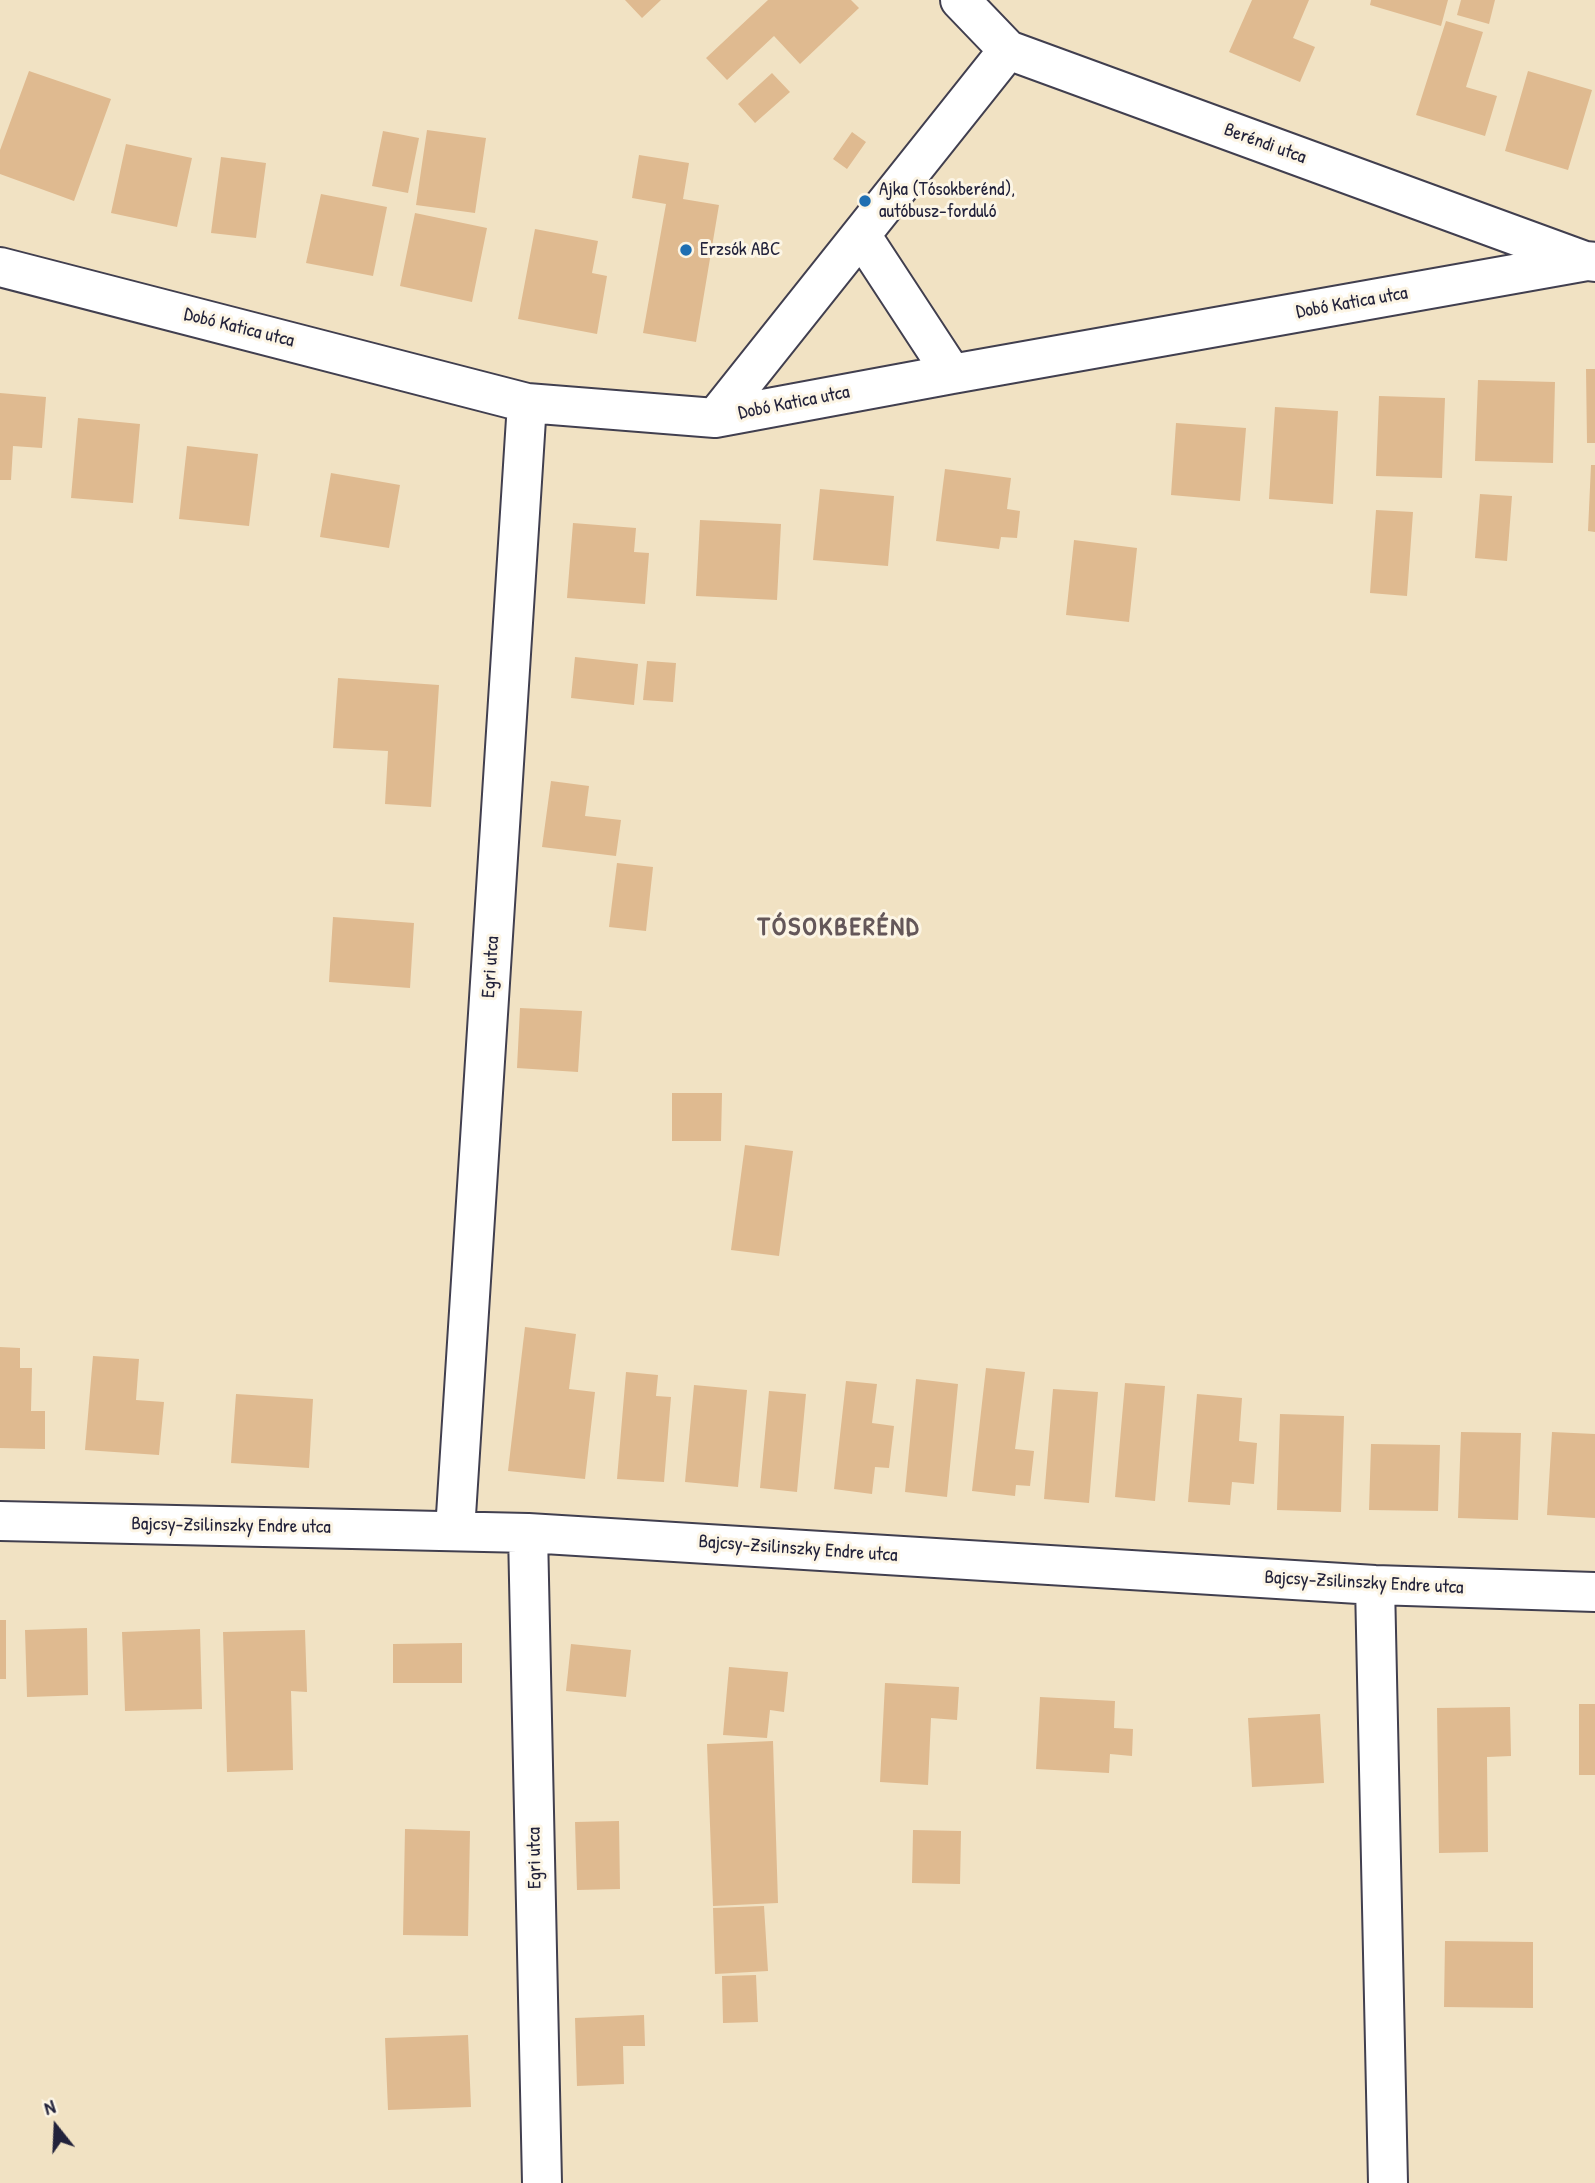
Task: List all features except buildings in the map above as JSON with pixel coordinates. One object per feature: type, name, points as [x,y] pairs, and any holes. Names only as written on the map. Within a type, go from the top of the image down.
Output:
[{"type":"street","name":"Beréndi utca","points":[[960,0],[1008,50],[1591,262]]},
{"type":"street","points":[[715,418],[1008,50]]},
{"type":"street","points":[[860,235],[952,374]]},
{"type":"street","name":"Dobó Katica utca","points":[[0,267],[527,403],[715,418],[1591,262]]},
{"type":"street","name":"Egri utca","points":[[455,1531],[527,403]]},
{"type":"street","name":"Bajcsy-Zsilinszky Endre utca","points":[[0,1521],[528,1532],[1375,1585],[1595,1592]]},
{"type":"street","name":"Egri utca","points":[[528,1532],[542,2183]]},
{"type":"street","points":[[1375,1585],[1388,2183]]},
{"type":"place","name":"Ajka (Tósokberénd), autóbusz-forduló","points":[[865,201]]},
{"type":"place","name":"Erzsók ABC","points":[[686,250]]},
{"type":"district","name":"TÓSOKBERÉND","points":[[839,928]]}]
